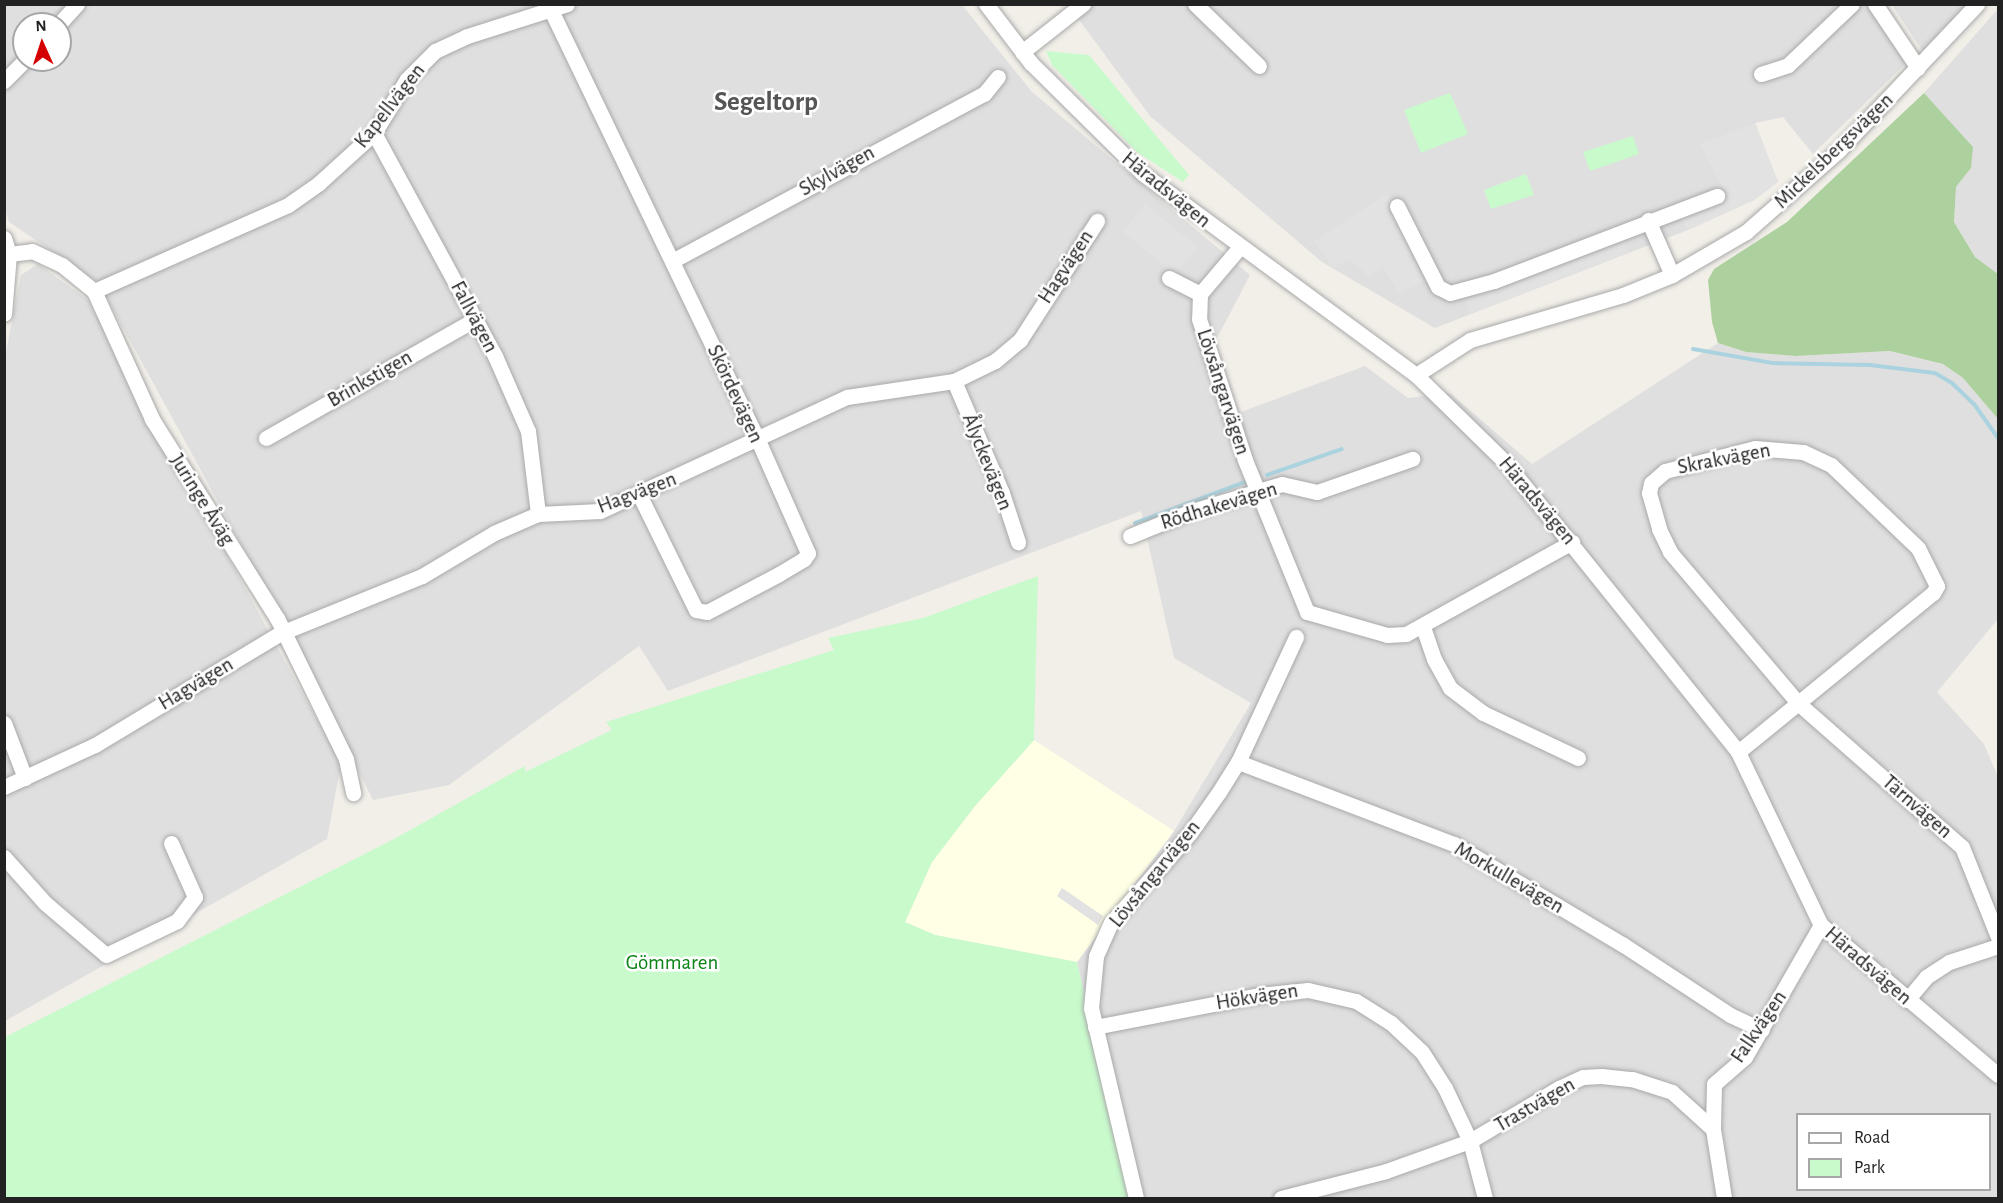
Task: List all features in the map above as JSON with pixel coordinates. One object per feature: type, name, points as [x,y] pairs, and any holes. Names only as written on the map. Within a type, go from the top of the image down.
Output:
[{"type":"street","name":"Kapellvägen","points":[[94,291],[288,205],[319,183],[374,133],[407,79],[435,51],[467,36],[567,4]]},
{"type":"street","name":"Häradsvägen","points":[[986,4],[1022,52],[1075,111],[1142,173],[1239,248],[1416,375],[1506,463],[1572,542],[1738,753],[1821,926],[1998,1075]]},
{"type":"street","points":[[1022,52],[1083,4]]},
{"type":"street","points":[[1195,4],[1259,66]]},
{"type":"street","points":[[1761,74],[1788,65],[1852,4]]},
{"type":"street","points":[[1875,4],[1918,68]]},
{"type":"street","name":"Mickelsbergsvägen","points":[[1416,375],[1470,340],[1623,295],[1672,275],[1746,232],[1794,192],[1918,68],[1977,4]]},
{"type":"street","name":"Skördevägen","points":[[550,8],[757,438],[808,553],[804,559],[779,574],[707,612],[692,607],[640,496]]},
{"type":"street","name":"Skylvägen","points":[[672,261],[984,94],[998,77]]},
{"type":"street","name":"Fallvägen","points":[[374,133],[495,356],[528,431],[538,514]]},
{"type":"street","points":[[1397,206],[1438,287],[1450,293],[1494,281],[1648,220],[1717,196]]},
{"type":"street","points":[[1648,220],[1672,275]]},
{"type":"street","name":"Hagvägen","points":[[4,787],[94,745],[281,633],[422,576],[494,533],[538,514],[600,511],[640,496],[757,438],[847,397],[954,381],[995,361],[1020,340],[1097,221]]},
{"type":"street","points":[[4,314],[7,246]]},
{"type":"street","name":"Juringe Åväg","points":[[7,246],[32,251],[62,265],[94,291],[152,418],[277,618],[281,633],[346,759],[353,793]]},
{"type":"street","points":[[1169,278],[1200,294],[1239,248]]},
{"type":"street","name":"Lövsångarvägen","points":[[1200,294],[1199,319],[1258,492],[1307,612],[1387,635],[1406,634],[1423,627]]},
{"type":"street","name":"Brinkstigen","points":[[266,438],[474,320]]},
{"type":"street","name":"Ålyckevägen","points":[[954,381],[1002,493],[1018,542]]},
{"type":"street","name":"Skrakvägen","points":[[1738,753],[1933,594],[1936,579],[1918,548],[1820,457],[1775,447],[1755,448],[1665,471],[1656,476],[1649,493],[1670,552],[1798,703]]},
{"type":"street","name":"Rödhakevägen","points":[[1130,536],[1282,484],[1317,492],[1412,459]]},
{"type":"street","points":[[1572,542],[1423,627],[1434,659],[1450,688],[1483,713],[1578,758]]},
{"type":"street","name":"Lövsångarvägen","points":[[1136,1198],[1095,1027],[1090,984],[1096,956],[1111,923],[1190,833],[1238,762],[1296,637]]},
{"type":"street","name":"Tärnvägen","points":[[1798,703],[1962,847],[1998,937]]},
{"type":"street","points":[[4,723],[25,778]]},
{"type":"street","name":"Morkullevägen","points":[[1238,762],[1461,848],[1622,944],[1730,1015],[1762,1030]]},
{"type":"street","points":[[4,857],[45,903],[105,955],[177,921],[195,897],[171,843]]},
{"type":"street","name":"Falkvägen","points":[[1713,1129],[1714,1084],[1744,1056],[1762,1030],[1821,926]]},
{"type":"street","points":[[1907,1000],[1926,977],[1949,962],[1998,946]]},
{"type":"street","name":"Hökvägen","points":[[1095,1027],[1259,995],[1308,990],[1356,1001],[1391,1023],[1422,1052],[1445,1088],[1470,1141],[1485,1198]]},
{"type":"street","name":"Trastvägen","points":[[1281,1198],[1377,1174],[1470,1141],[1559,1088],[1583,1077],[1632,1079],[1672,1092],[1713,1129]]},
{"type":"street","points":[[1713,1129],[1724,1198]]},
{"type":"shaded area","points":[[1094,4],[1870,5],[1907,62],[1813,154],[1783,117],[1755,123],[1778,182],[1754,200],[1688,230],[1435,328],[1322,262],[1150,116],[1077,17]]},
{"type":"shaded area","points":[[4,5],[962,5],[1032,92],[1250,275],[1213,346],[1238,413],[1365,366],[1408,398],[1450,393],[1532,464],[1718,343],[1746,352],[1796,356],[1890,351],[1943,364],[1963,378],[1998,419],[1998,619],[1937,692],[1984,744],[1998,777],[1998,1198],[1131,1198],[1077,962],[1174,831],[1251,703],[1174,658],[1141,511],[668,691],[639,646],[449,785],[373,800],[281,617],[98,282],[9,222],[4,206]]},
{"type":"shaded area","points":[[1892,5],[1968,5],[1923,52]]},
{"type":"shaded area","points":[[1998,9],[1998,274],[1975,257],[1954,222],[1956,187],[1971,168],[1972,147],[1924,93]]},
{"type":"shaded area","points":[[1755,123],[1778,182],[1754,200],[1688,230],[1679,214],[1726,193],[1700,144]]},
{"type":"shaded area","points":[[1387,194],[1433,278],[1399,293],[1383,268],[1368,276],[1350,259],[1333,267],[1314,241]]},
{"type":"shaded area","points":[[1145,204],[1198,247],[1175,274],[1123,232]]},
{"type":"shaded area","points":[[1623,238],[1629,252],[1470,314],[1465,299]]},
{"type":"shaded area","points":[[38,264],[88,300],[341,764],[327,839],[5,1021],[4,362],[21,275]]},
{"type":"shaded area","points":[[1034,740],[1174,831],[1077,962],[935,935],[905,922],[932,862],[975,806]]},
{"type":"shaded area","points":[[1062,888],[1103,916],[1098,925],[1057,896]]},
{"type":"green space","points":[[1046,51],[1089,55],[1189,175],[1183,182],[1137,152],[1052,65]]},
{"type":"green space","points":[[1450,93],[1468,134],[1421,153],[1404,110]]},
{"type":"green space","points":[[1924,93],[1973,147],[1971,168],[1956,187],[1954,222],[1975,257],[1998,274],[1998,419],[1963,378],[1943,364],[1890,351],[1796,356],[1746,352],[1718,343],[1712,322],[1708,280],[1714,269],[1787,222]]},
{"type":"green space","points":[[1633,136],[1639,154],[1590,171],[1583,152]]},
{"type":"green space","points":[[1526,174],[1534,195],[1491,209],[1484,190]]},
{"type":"green space","name":"Gömmaren","points":[[1038,576],[1034,740],[975,806],[932,862],[905,922],[935,935],[1077,962],[1131,1198],[5,1198],[5,1037],[394,839],[525,766],[525,772],[612,730],[606,722],[834,650],[828,638],[923,618]]},
{"type":"waterway","points":[[1693,349],[1772,363],[1870,365],[1935,373],[1953,384],[1974,404],[1998,438]]},
{"type":"waterway","points":[[1267,475],[1342,449]]},
{"type":"waterway","points":[[1135,523],[1245,482]]},
{"type":"district","name":"Segeltorp","points":[[766,102]]}]
